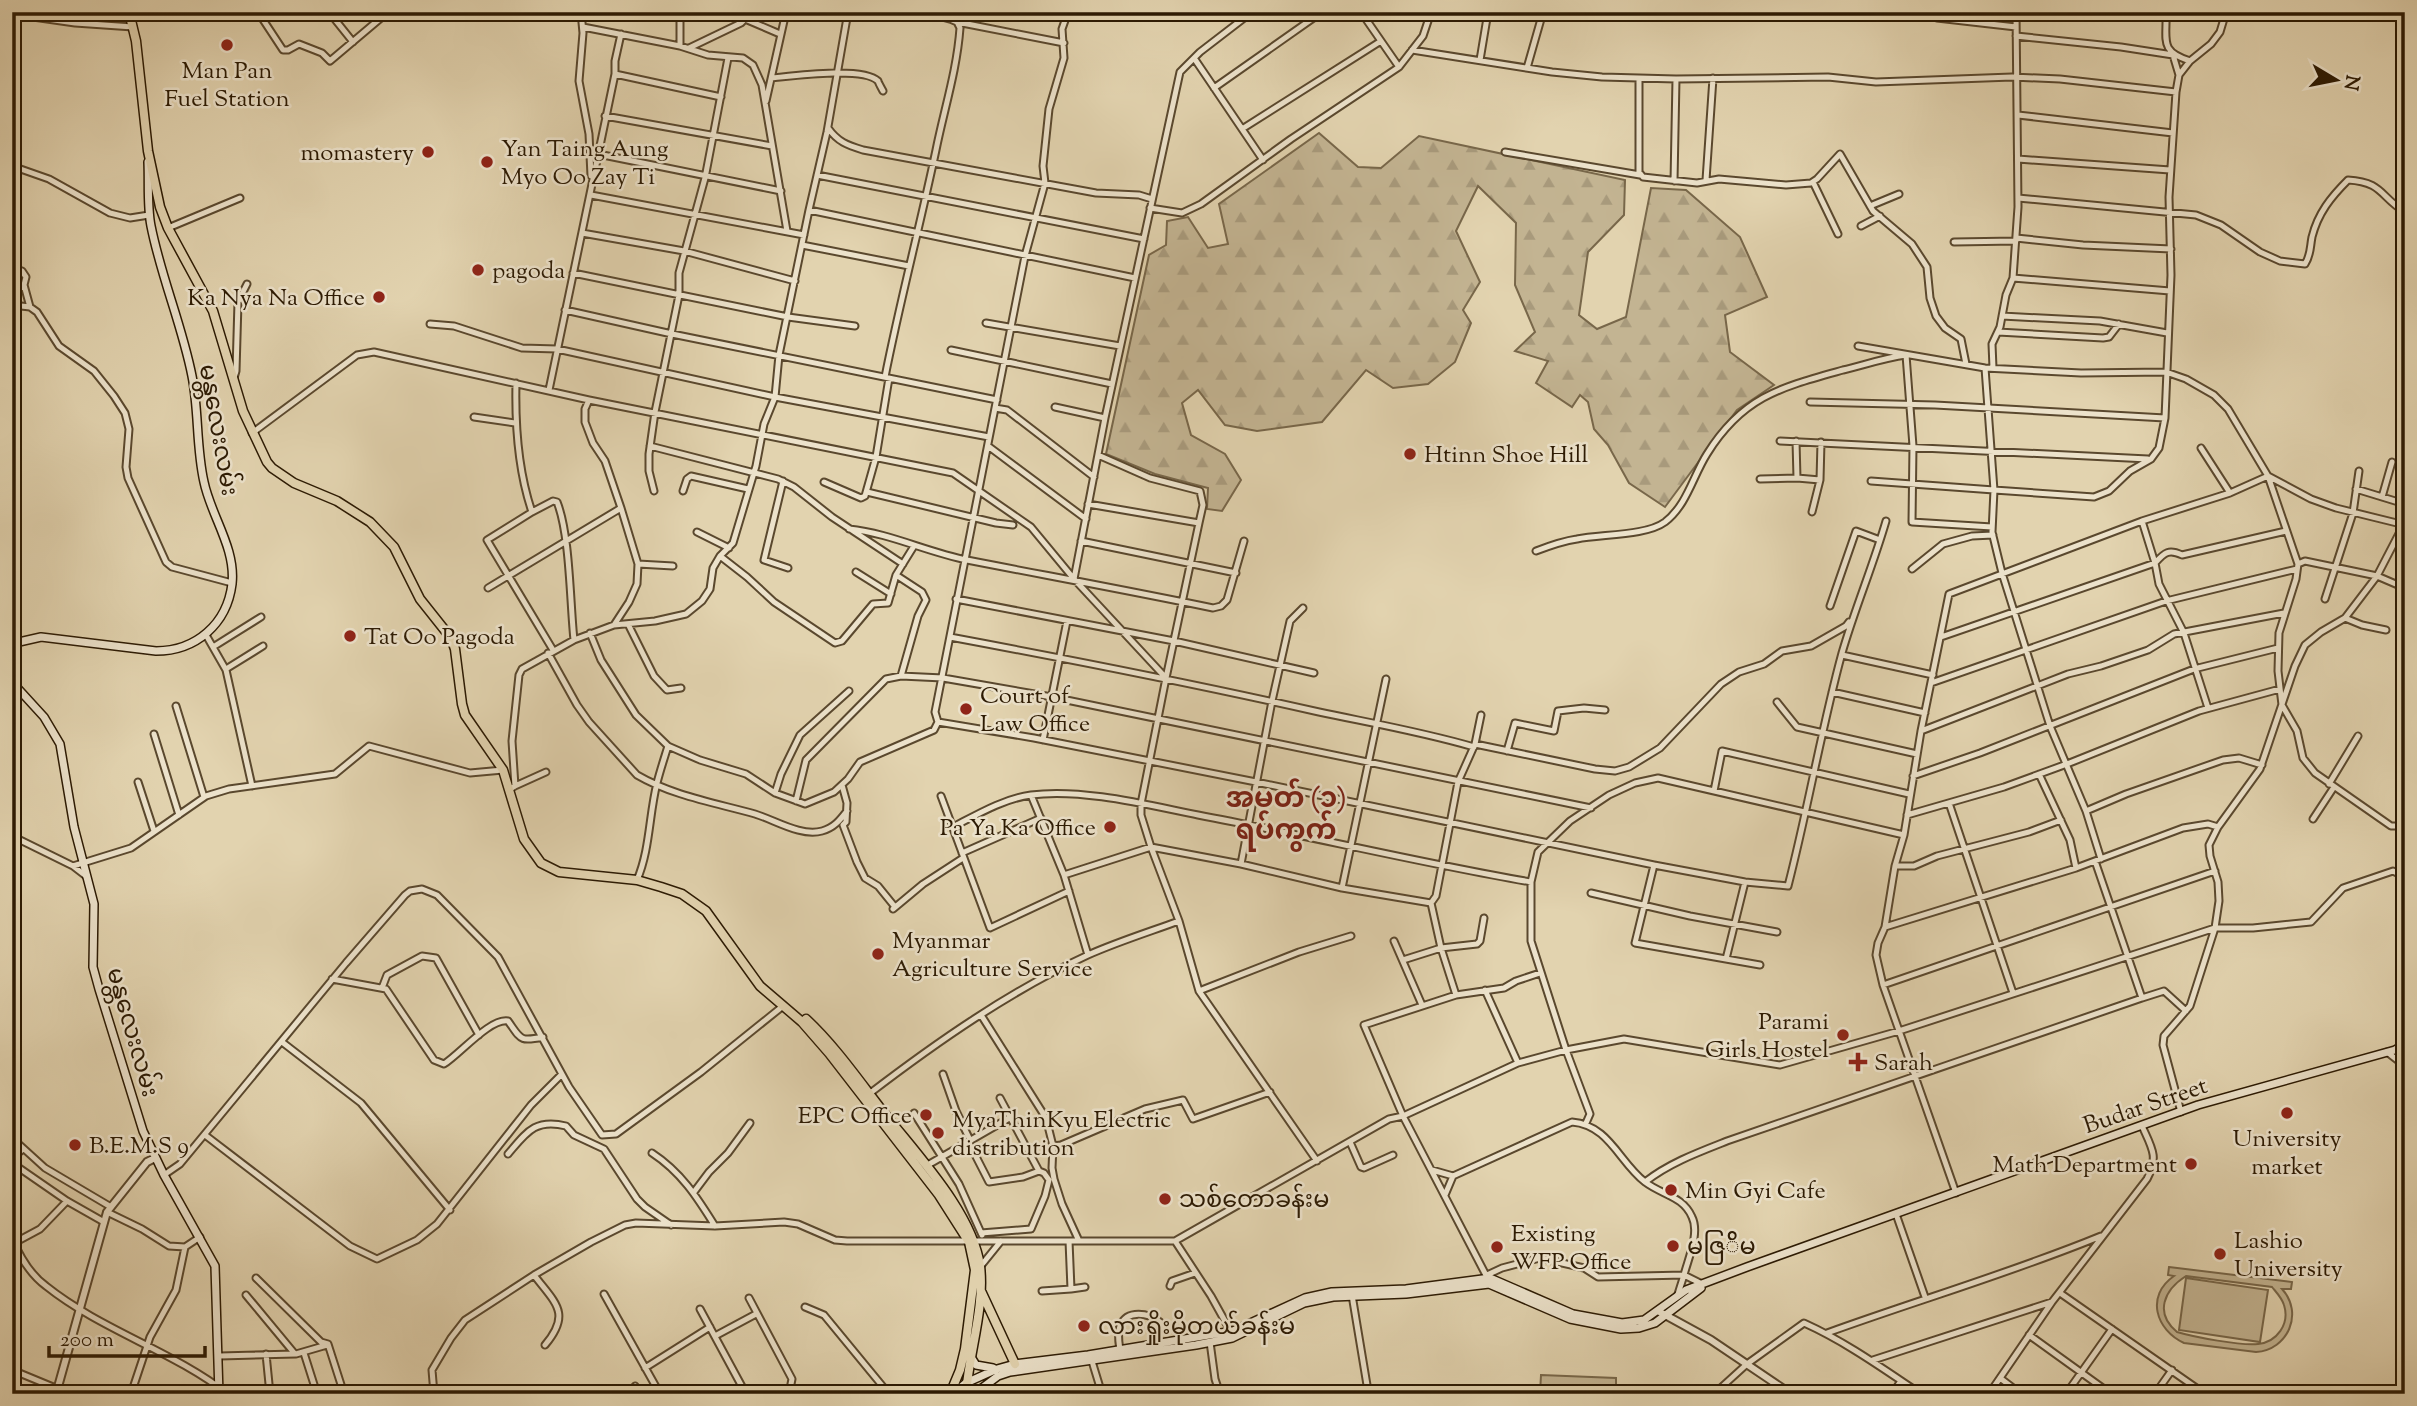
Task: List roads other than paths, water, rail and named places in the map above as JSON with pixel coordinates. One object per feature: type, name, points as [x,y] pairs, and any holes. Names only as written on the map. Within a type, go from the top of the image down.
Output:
[{"type":"main road","points":[[129,12],[136,41],[148,151],[160,207],[168,228],[213,310],[252,433],[272,468],[294,482],[337,501],[370,522],[394,547],[420,599],[451,638],[465,715],[513,788],[524,839],[541,863],[559,872],[637,880],[682,894],[706,911],[718,924],[760,986],[802,1022],[830,1053],[976,1242]]},
{"type":"main road","name":"မန္တလေးလမ်း","points":[[12,648],[19,642],[41,637],[156,652],[174,651],[206,635],[224,610],[232,583],[229,554],[204,482],[192,376],[149,215],[148,151]]},
{"type":"main road","name":"မန္တလေးလမ်း","points":[[12,682],[44,717],[60,744],[74,827],[94,904],[93,967],[131,1097],[155,1158],[215,1266],[219,1390]]},
{"type":"main road","points":[[726,939],[763,982],[820,1031],[951,1199],[976,1242],[980,1290],[965,1394]]},
{"type":"main road","name":"Budar Street","points":[[1704,1285],[1747,1267],[2181,1112],[2250,1089],[2402,1046]]},
{"type":"main road","points":[[952,1394],[965,1349],[974,1286],[973,1255],[976,1242]]},
{"type":"main road","points":[[952,1394],[966,1383],[1015,1364],[1210,1342],[1232,1335],[1305,1298],[1332,1292],[1352,1294],[1488,1279],[1513,1287],[1573,1314],[1602,1321],[1638,1321],[1661,1313],[1704,1285]]},
{"type":"main road","points":[[1661,1313],[1678,1295],[1704,1285]]},
{"type":"main road","points":[[980,1290],[1015,1364]]},
{"type":"main road","points":[[974,1394],[998,1376],[1120,1350],[1232,1335]]},
{"type":"main road","points":[[971,1357],[976,1364],[997,1369]]},
{"type":"street","points":[[258,12],[283,50],[299,44],[322,53],[330,61],[386,13]]},
{"type":"street","points":[[329,12],[353,42]]},
{"type":"street","points":[[581,12],[583,27],[579,80],[589,134],[592,186]]},
{"type":"street","points":[[680,12],[680,46]]},
{"type":"street","points":[[765,103],[786,12]]},
{"type":"street","points":[[546,772],[513,788],[512,741],[519,675],[522,669],[550,651],[590,633],[614,625],[686,614],[702,601],[710,589],[713,568],[733,543],[743,515],[762,433],[775,397],[779,355],[828,128],[848,12]]},
{"type":"street","points":[[908,12],[936,15],[957,22],[1063,43]]},
{"type":"street","points":[[590,633],[601,660],[636,715],[668,746],[700,760],[746,774],[775,793],[805,804],[834,792],[860,762],[934,730],[938,722],[935,712],[956,599],[1025,256],[1045,183],[1043,166],[1049,109],[1064,58],[1062,29],[1068,12]]},
{"type":"street","points":[[1074,579],[1112,383],[1180,72],[1252,12]]},
{"type":"street","points":[[1214,88],[1322,12]]},
{"type":"street","points":[[1361,12],[1399,67]]},
{"type":"street","points":[[1150,208],[1182,213],[1201,204],[1399,67],[1423,36],[1431,12]]},
{"type":"street","points":[[1480,60],[1488,12]]},
{"type":"street","points":[[1527,68],[1543,12]]},
{"type":"street","points":[[1993,368],[1992,344],[2013,278],[2016,239],[2019,77],[2016,12]]},
{"type":"street","points":[[1871,481],[2094,497],[2109,491],[2130,471],[2151,459],[2159,448],[2165,418],[2172,133],[2179,75],[2173,55],[2167,46],[2165,12],[2193,12]]},
{"type":"street","points":[[2179,75],[2190,61],[2216,38],[2226,12]]},
{"type":"street","points":[[12,14],[75,23],[133,27]]},
{"type":"street","points":[[688,49],[741,23],[745,16],[780,34]]},
{"type":"street","points":[[1937,18],[2016,27]]},
{"type":"street","points":[[824,482],[861,498],[867,492],[876,457],[887,378],[909,266],[934,163],[959,40],[960,29],[957,22]]},
{"type":"street","points":[[583,27],[680,46],[708,55],[743,58],[753,65],[762,85],[787,231]]},
{"type":"street","points":[[549,390],[591,195],[621,34]]},
{"type":"street","points":[[2016,36],[2121,47],[2173,55],[2190,61]]},
{"type":"street","points":[[1242,129],[1381,41]]},
{"type":"street","points":[[1412,50],[1602,77],[1828,77],[1876,82],[2019,77],[2176,92]]},
{"type":"street","points":[[654,491],[649,471],[655,412],[679,295],[679,273],[705,175],[728,58]]},
{"type":"street","points":[[1194,58],[1263,160]]},
{"type":"street","points":[[772,78],[839,73],[871,77],[883,91]]},
{"type":"street","points":[[614,75],[721,97]]},
{"type":"street","points":[[1639,78],[1640,175]]},
{"type":"street","points":[[1706,180],[1713,78]]},
{"type":"street","points":[[1674,181],[1676,79]]},
{"type":"street","points":[[2018,115],[2172,133]]},
{"type":"street","points":[[605,116],[772,146]]},
{"type":"street","points":[[828,128],[836,139],[845,145],[1096,193],[1139,195],[1152,200]]},
{"type":"street","points":[[1505,152],[1674,181],[1697,183],[1719,179],[1786,185],[1813,182],[1840,154],[1870,206],[1912,244],[1927,267],[1930,298],[1936,316],[1945,328],[1961,339],[1966,364]]},
{"type":"street","points":[[598,154],[781,191]]},
{"type":"street","points":[[2018,159],[2171,170]]},
{"type":"street","points":[[12,166],[49,179],[110,213],[130,218],[149,215]]},
{"type":"street","points":[[817,175],[1144,239]]},
{"type":"street","points":[[2018,198],[2196,215],[2221,225],[2260,252],[2280,261],[2305,264],[2310,257],[2312,237],[2323,209],[2348,180],[2368,182],[2405,212]]},
{"type":"street","points":[[1813,182],[1838,234]]},
{"type":"street","points":[[1870,206],[1899,194]]},
{"type":"street","points":[[591,195],[804,235]]},
{"type":"street","points":[[168,228],[240,198]]},
{"type":"street","points":[[809,210],[1135,278]]},
{"type":"street","points":[[1861,226],[1880,216]]},
{"type":"street","points":[[582,233],[684,251],[795,281]]},
{"type":"street","points":[[1954,242],[2016,239],[2171,249]]},
{"type":"street","points":[[802,245],[909,266]]},
{"type":"street","points":[[12,268],[22,271],[26,277],[24,285],[30,307]]},
{"type":"street","points":[[573,273],[788,317],[855,326]]},
{"type":"street","points":[[2013,278],[2170,291]]},
{"type":"street","points":[[233,380],[236,371],[238,302],[247,284]]},
{"type":"street","points":[[12,295],[24,285]]},
{"type":"street","points":[[12,306],[30,307],[37,312],[60,346],[94,371],[125,413],[129,429],[126,467],[128,478],[166,562],[172,567],[232,583]]},
{"type":"street","points":[[565,310],[997,400]]},
{"type":"street","points":[[2002,316],[2100,321],[2167,333]]},
{"type":"street","points":[[986,323],[1121,346]]},
{"type":"street","points":[[430,324],[454,326],[522,348],[557,349],[775,397],[989,437]]},
{"type":"street","points":[[1998,332],[2103,338],[2109,337],[2119,324]]},
{"type":"street","points":[[1858,346],[1985,368],[2081,373],[2166,372],[2186,379],[2214,395],[2228,409],[2268,476],[2298,566],[2279,633],[2278,648],[2282,705],[2297,731],[2304,758],[2315,773],[2391,826],[2405,826]]},
{"type":"street","points":[[951,350],[1112,383]]},
{"type":"street","points":[[252,433],[357,355],[366,352],[953,473],[1031,527],[1074,579],[1166,678]]},
{"type":"street","points":[[1906,355],[1913,446],[1912,522],[1992,527]]},
{"type":"street","points":[[1536,551],[1574,539],[1644,530],[1659,525],[1666,521],[1684,499],[1707,454],[1749,405],[1780,388],[1803,380],[1906,355]]},
{"type":"street","points":[[1985,368],[1994,490],[1992,527],[2002,573],[2050,726],[2086,811],[2110,908],[2142,998]]},
{"type":"street","points":[[516,383],[516,423],[526,493],[532,512]]},
{"type":"street","points":[[589,400],[585,409],[585,422],[593,443],[605,461],[638,564],[637,584],[614,625]]},
{"type":"street","points":[[1810,402],[2165,418]]},
{"type":"street","points":[[1055,407],[1105,418]]},
{"type":"street","points":[[995,408],[1007,410],[1094,477]]},
{"type":"street","points":[[474,417],[516,423]]},
{"type":"street","points":[[1780,441],[2151,459]]},
{"type":"street","points":[[1796,442],[1797,478]]},
{"type":"street","points":[[1812,512],[1820,480],[1821,442]]},
{"type":"street","points":[[650,446],[783,481],[902,564]]},
{"type":"street","points":[[988,446],[1086,519]]},
{"type":"street","points":[[2201,448],[2230,494]]},
{"type":"street","points":[[1098,455],[1150,478],[1200,491],[1203,505],[1149,762],[1141,815],[1179,921],[1199,991],[1317,1161]]},
{"type":"street","points":[[2382,497],[2392,462]]},
{"type":"street","points":[[2325,599],[2353,513],[2359,471]]},
{"type":"street","points":[[682,491],[691,475],[748,489]]},
{"type":"street","points":[[1956,1193],[1883,985],[1877,955],[1908,815],[1909,794],[1949,594],[2142,520],[2230,494],[2268,476]]},
{"type":"street","points":[[2181,1112],[2162,1045],[2164,1036],[2190,1006],[2215,928],[2219,901],[2218,882],[2210,845],[2218,827],[2262,765],[2295,666],[2305,645],[2345,618],[2377,576],[2404,524],[2353,513],[2311,499],[2268,476]]},
{"type":"street","points":[[1759,479],[1820,480]]},
{"type":"street","points":[[783,481],[764,560],[788,568]]},
{"type":"street","points":[[2356,489],[2405,504]]},
{"type":"street","points":[[867,492],[1013,525]]},
{"type":"street","points":[[574,640],[565,541],[556,502],[553,501],[487,540],[550,651],[577,705],[637,775],[699,799],[809,832],[832,828],[847,811]]},
{"type":"street","points":[[1088,504],[1199,523]]},
{"type":"street","points":[[488,588],[621,508]]},
{"type":"street","points":[[2142,520],[2159,584],[2184,633],[2208,708]]},
{"type":"street","points":[[938,722],[1256,782],[1654,865],[1745,882],[1788,886],[1842,654],[1886,521]]},
{"type":"street","points":[[849,529],[872,531],[914,546],[964,559],[1213,608],[1222,606],[1227,600],[1244,541]]},
{"type":"street","points":[[1830,606],[1856,531],[1880,540]]},
{"type":"street","points":[[1941,636],[2155,563],[2165,552],[2173,551],[2182,555],[2286,531]]},
{"type":"street","points":[[697,533],[729,548]]},
{"type":"street","points":[[1912,569],[1943,544],[1972,536],[1993,536]]},
{"type":"street","points":[[1081,541],[1236,573]]},
{"type":"street","points":[[720,556],[774,603],[835,643],[842,641],[873,604],[888,603],[896,575],[914,546]]},
{"type":"street","points":[[1931,683],[2166,601],[2298,566],[2305,561],[2377,576],[2405,588]]},
{"type":"street","points":[[638,564],[673,566]]},
{"type":"street","points":[[856,572],[891,594]]},
{"type":"street","points":[[896,575],[922,592],[926,600],[918,616],[901,676]]},
{"type":"street","points":[[956,599],[1174,641],[1314,673]]},
{"type":"street","points":[[1241,864],[1290,621],[1303,608]]},
{"type":"street","points":[[1921,732],[2068,674],[2148,650],[2174,634],[2284,613]]},
{"type":"street","points":[[213,647],[261,617]]},
{"type":"street","points":[[950,637],[1166,678],[1421,732],[1474,746],[1615,771],[1629,767],[1660,748],[1721,684],[1739,672],[1764,664],[1782,651],[1811,646],[1846,626],[1853,617]]},
{"type":"street","points":[[2345,618],[2386,630]]},
{"type":"street","points":[[1043,740],[1067,621]]},
{"type":"street","points":[[628,624],[654,676],[667,690],[681,688]]},
{"type":"street","points":[[206,635],[226,669],[252,786]]},
{"type":"street","points":[[226,669],[263,646]]},
{"type":"street","points":[[1913,776],[1980,753],[2194,669],[2278,648]]},
{"type":"street","points":[[1842,654],[1933,675]]},
{"type":"street","points":[[796,801],[806,760],[886,679],[901,676],[942,678],[1052,697],[1591,808]]},
{"type":"street","points":[[1342,888],[1386,679]]},
{"type":"street","points":[[1908,815],[2039,774],[2208,708],[2280,689]]},
{"type":"street","points":[[775,793],[800,735],[849,691]]},
{"type":"street","points":[[1832,692],[1925,713]]},
{"type":"street","points":[[1777,702],[1797,727],[1917,754]]},
{"type":"street","points":[[176,706],[204,797]]},
{"type":"street","points":[[1507,751],[1515,723],[1554,731],[1558,711],[1584,708],[1605,710]]},
{"type":"street","points":[[1431,902],[1436,896],[1458,782],[1474,746],[1481,715]]},
{"type":"street","points":[[154,734],[179,815]]},
{"type":"street","points":[[2314,819],[2358,736]]},
{"type":"street","points":[[73,866],[131,848],[204,797],[229,789],[335,774],[369,746],[470,774],[503,770]]},
{"type":"street","points":[[637,880],[649,836],[657,783],[668,746]]},
{"type":"street","points":[[1714,791],[1722,751],[1909,794]]},
{"type":"street","points":[[2086,811],[2223,760],[2239,758],[2262,765]]},
{"type":"street","points":[[2039,774],[2073,850],[2076,868]]},
{"type":"street","points":[[1586,1123],[1590,1114],[1531,941],[1531,882],[1538,852],[1570,821],[1635,783],[1658,778],[1904,835]]},
{"type":"street","points":[[138,782],[154,831]]},
{"type":"street","points":[[842,785],[847,803],[846,822],[843,825],[857,862],[865,878],[878,886],[894,908],[962,855],[1041,818]]},
{"type":"street","points":[[953,827],[1009,799],[1061,793],[1141,804],[1248,824],[1442,867],[1531,882]]},
{"type":"street","points":[[1031,795],[1064,875],[1088,955]]},
{"type":"street","points":[[941,796],[990,928],[1069,891]]},
{"type":"street","points":[[1949,803],[2012,993]]},
{"type":"street","points":[[1895,866],[1914,866],[1937,856],[2029,832],[2061,820]]},
{"type":"street","points":[[1885,928],[2076,868],[2183,828],[2208,824],[2218,827]]},
{"type":"street","points":[[12,836],[73,866],[87,876]]},
{"type":"street","points":[[1064,875],[1151,848],[1241,864],[1342,888],[1431,902]]},
{"type":"street","points":[[1654,865],[1635,943],[1760,965]]},
{"type":"street","points":[[1883,985],[2215,871]]},
{"type":"street","points":[[434,1394],[432,1370],[465,1320],[534,1275],[625,1225],[635,1223],[715,1227],[784,1222],[798,1224],[835,1240],[1175,1241],[1389,1119],[1403,1116],[1518,1063],[1624,1039],[1780,1065],[1899,1031],[2215,928],[2306,923],[2324,909],[2343,888],[2393,871],[2405,877]]},
{"type":"street","points":[[1726,959],[1745,882]]},
{"type":"street","points":[[164,1175],[180,1164],[332,979],[410,891],[422,889],[437,895],[498,957],[562,1074],[602,1135],[616,1135],[701,1072],[783,1006]]},
{"type":"street","points":[[1591,893],[1690,916],[1777,932]]},
{"type":"street","points":[[1431,902],[1441,948],[1457,995]]},
{"type":"street","points":[[1403,960],[1441,948],[1478,944],[1484,918]]},
{"type":"street","points":[[869,1094],[912,1061],[981,1016],[1088,955],[1179,921]]},
{"type":"street","points":[[1199,991],[1299,952],[1351,936]]},
{"type":"street","points":[[1394,941],[1422,1005]]},
{"type":"street","points":[[382,988],[387,975],[422,956],[436,958],[479,1035]]},
{"type":"street","points":[[1540,973],[1504,988],[1457,995],[1364,1025],[1403,1116],[1488,1279],[1503,1268],[1540,1258],[1584,1268],[1598,1277],[1684,1275],[1704,1285]]},
{"type":"street","points":[[332,979],[382,988],[392,994],[434,1060],[444,1064],[502,1020],[508,1021],[522,1040],[542,1037]]},
{"type":"street","points":[[1485,990],[1518,1063]]},
{"type":"street","points":[[1645,1182],[1656,1173],[1691,1155],[1727,1141],[2164,991],[2186,1011]]},
{"type":"street","points":[[981,1016],[1046,1118],[1053,1146],[1054,1179],[1079,1241]]},
{"type":"street","points":[[2402,1046],[2405,1031]]},
{"type":"street","points":[[282,1042],[361,1103],[450,1210]]},
{"type":"street","points":[[2387,1052],[2405,1066]]},
{"type":"street","points":[[205,1135],[350,1246],[370,1256],[385,1257],[417,1240],[450,1210],[531,1105],[562,1074]]},
{"type":"street","points":[[943,1074],[956,1111],[989,1182],[1023,1177],[1039,1171]]},
{"type":"street","points":[[1053,1146],[1144,1109],[1182,1100],[1193,1119],[1270,1092]]},
{"type":"street","points":[[981,1233],[1033,1227],[1049,1180],[1039,1171],[1000,1098]]},
{"type":"street","points":[[914,1113],[959,1184],[981,1233]]},
{"type":"street","points":[[926,1166],[1011,1117]]},
{"type":"street","points":[[1433,1170],[1453,1176],[1572,1122],[1586,1123],[1606,1138],[1645,1182],[1683,1202],[1693,1219],[1694,1238],[1678,1295]]},
{"type":"street","points":[[694,1192],[709,1172],[729,1153],[750,1123]]},
{"type":"street","points":[[508,1154],[530,1129],[545,1124],[566,1126],[574,1135],[604,1149],[637,1199],[673,1226]]},
{"type":"street","points":[[1989,1394],[2052,1302],[2147,1179],[2153,1166],[2154,1155],[2142,1126]]},
{"type":"street","points":[[12,1138],[45,1168],[169,1246],[185,1247],[200,1237]]},
{"type":"street","points":[[1350,1142],[1361,1167],[1364,1168],[1392,1155]]},
{"type":"street","points":[[23,1149],[12,1161],[67,1200],[104,1222]]},
{"type":"street","points":[[652,1153],[671,1166],[694,1192],[715,1227]]},
{"type":"street","points":[[14,1394],[15,1372],[57,1391],[109,1210],[147,1162],[155,1158]]},
{"type":"street","points":[[1445,1195],[1453,1176]]},
{"type":"street","points":[[67,1200],[40,1228],[13,1240],[27,1266],[44,1285],[79,1308],[228,1394]]},
{"type":"street","points":[[1896,1214],[1925,1297]]},
{"type":"street","points":[[976,1242],[981,1233]]},
{"type":"street","points":[[1827,1333],[1925,1297],[2055,1255],[2103,1235]]},
{"type":"street","points":[[980,1268],[1001,1241]]},
{"type":"street","points":[[1069,1241],[1071,1289]]},
{"type":"street","points":[[1175,1241],[1212,1296],[1232,1335]]},
{"type":"street","points":[[131,1394],[146,1346],[176,1290],[185,1247]]},
{"type":"street","points":[[1170,1286],[1172,1281],[1195,1273]]},
{"type":"street","points":[[534,1275],[560,1315],[557,1330],[545,1345]]},
{"type":"street","points":[[256,1278],[321,1342],[328,1344]]},
{"type":"street","points":[[1042,1291],[1085,1287]]},
{"type":"street","points":[[2060,1293],[2204,1394]]},
{"type":"street","points":[[604,1294],[660,1394]]},
{"type":"street","points":[[1352,1294],[1367,1385],[1365,1394]]},
{"type":"street","points":[[246,1295],[296,1354]]},
{"type":"street","points":[[749,1298],[792,1379],[790,1389],[782,1394]]},
{"type":"street","points":[[1873,1360],[2052,1302]]},
{"type":"street","points":[[805,1307],[824,1315],[886,1393]]},
{"type":"street","points":[[700,1309],[746,1394]]},
{"type":"street","points":[[1661,1313],[1747,1364],[1791,1394]]},
{"type":"street","points":[[715,1336],[756,1314]]},
{"type":"street","points":[[1120,1350],[1120,1326],[1126,1319],[1134,1314],[1144,1314],[1153,1316],[1160,1322]]},
{"type":"street","points":[[1714,1394],[1747,1364],[1804,1323],[1873,1360],[1921,1394]]},
{"type":"street","points":[[645,1368],[710,1327]]},
{"type":"street","points":[[2066,1394],[2112,1329]]},
{"type":"street","points":[[2029,1335],[2111,1394]]},
{"type":"street","points":[[1210,1342],[1214,1379],[1220,1394]]},
{"type":"street","points":[[220,1356],[296,1354],[328,1344]]},
{"type":"street","points":[[328,1344],[344,1394]]},
{"type":"street","points":[[304,1353],[317,1394]]},
{"type":"street","points":[[266,1354],[271,1394]]},
{"type":"street","points":[[1091,1357],[1102,1394]]},
{"type":"street","points":[[2155,1394],[2172,1370]]},
{"type":"street","points":[[2000,1378],[2021,1394]]},
{"type":"street","points":[[1892,1394],[1901,1381]]},
{"type":"street","points":[[635,1386],[639,1394]]},
{"type":"place","name":"Man Pan Fuel Station","points":[[227,45]]},
{"type":"place","name":"momastery","points":[[428,152]]},
{"type":"place","name":"Yan Taing Aung Myo Oo Zay Ti","points":[[487,162]]},
{"type":"place","name":"pagoda","points":[[478,270]]},
{"type":"place","name":"Ka Nya Na Office","points":[[379,297]]},
{"type":"place","name":"Htinn Shoe Hill","points":[[1410,454]]},
{"type":"place","name":"Tat Oo Pagoda","points":[[350,636]]},
{"type":"place","name":"Court of Law Office","points":[[966,709]]},
{"type":"place","name":"Pa Ya Ka Office","points":[[1110,827]]},
{"type":"place","name":"Myanmar Agriculture Service","points":[[878,954]]},
{"type":"place","name":"Parami Girls Hostel","points":[[1843,1035]]},
{"type":"place","name":"Sarah","points":[[1858,1062]]},
{"type":"place","name":"University market","points":[[2287,1113]]},
{"type":"place","name":"EPC Office","points":[[926,1115]]},
{"type":"place","name":"MyaThinKyu Electric distribution","points":[[938,1133]]},
{"type":"place","name":"B.E.M.S 9","points":[[75,1145]]},
{"type":"place","name":"Math Department","points":[[2191,1164]]},
{"type":"place","name":"Min Gyi Cafe","points":[[1671,1190]]},
{"type":"place","name":"သစ်တောခန်းမ","points":[[1165,1199]]},
{"type":"place","name":"မဇြ်ိမ","points":[[1673,1246]]},
{"type":"place","name":"Existing WFP Office","points":[[1497,1247]]},
{"type":"place","name":"Lashio University","points":[[2220,1254]]},
{"type":"place","name":"လားရှိုးမိုတယ်ခန်းမ","points":[[1084,1326]]},
{"type":"district","name":"အမှတ် (၁) ရပ်ကွက်","points":[[1286,813]]}]
